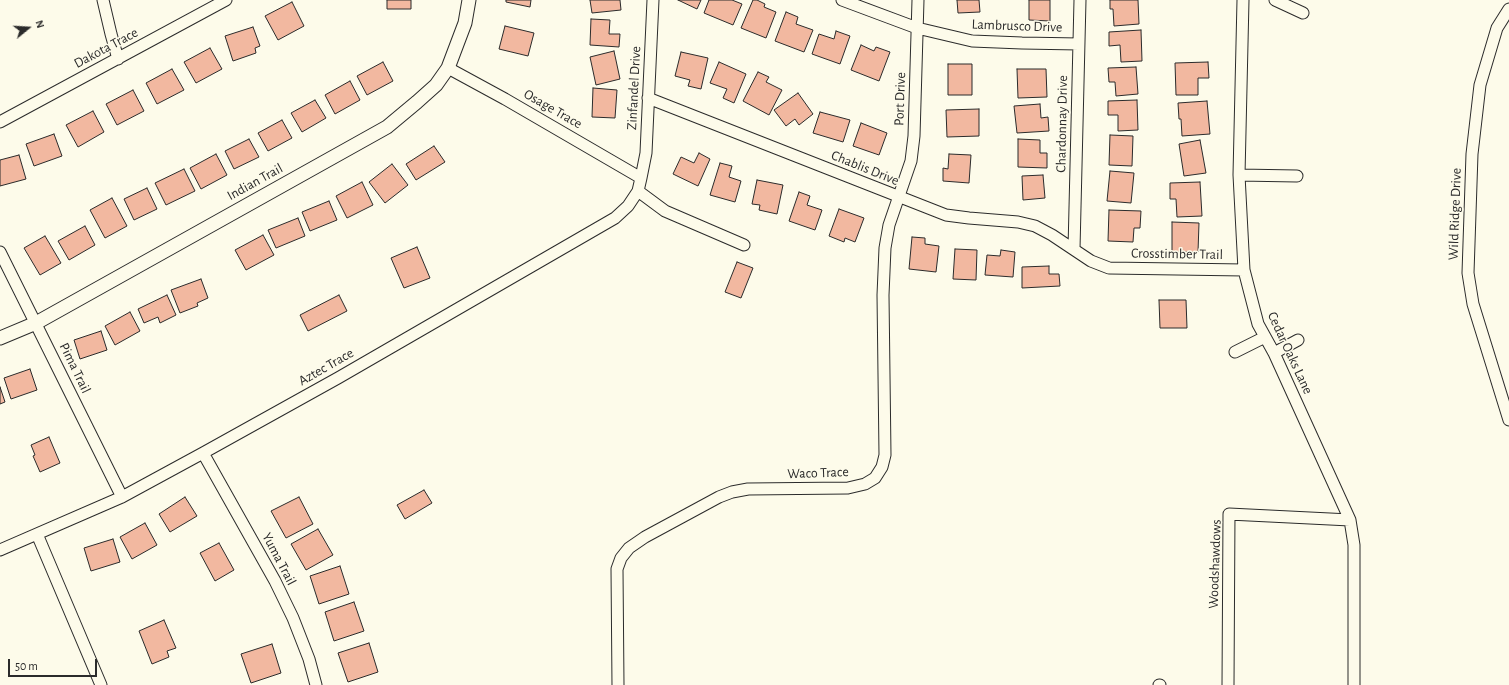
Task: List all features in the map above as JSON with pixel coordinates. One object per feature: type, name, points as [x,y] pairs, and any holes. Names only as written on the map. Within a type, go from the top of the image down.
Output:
[{"type":"street","points":[[103,0],[118,59]]},
{"type":"street","name":"Dakota Trace","points":[[0,122],[226,0]]},
{"type":"street","name":"Indian Trail","points":[[0,338],[36,323],[387,127],[431,89],[448,68],[466,23],[469,0]]},
{"type":"street","name":"Zinfandel Drive","points":[[641,178],[646,153],[653,0]]},
{"type":"street","name":"Lambrusco Drive","points":[[842,0],[918,28],[972,41],[1078,44]]},
{"type":"street","name":"Port Drive","points":[[899,197],[911,161],[914,136],[918,0]]},
{"type":"street","name":"Chardonnay Drive","points":[[1074,249],[1080,0]]},
{"type":"street","name":"Cedar Oaks Lane","points":[[1243,0],[1239,175],[1244,270],[1258,324],[1274,353],[1350,520],[1354,545],[1354,685]]},
{"type":"street","points":[[1275,0],[1303,13]]},
{"type":"street","name":"Wild Ridge Drive","points":[[1509,10],[1497,28],[1480,85],[1472,154],[1468,273],[1473,304],[1509,420]]},
{"type":"street","name":"Osage Trace","points":[[448,68],[505,99],[641,178]]},
{"type":"street","name":"Chablis Drive","points":[[648,98],[946,215],[1018,222],[1036,226],[1091,261],[1109,268]]},
{"type":"street","points":[[1239,175],[1296,176]]},
{"type":"street","name":"Aztec Trace","points":[[0,550],[122,497],[338,378],[615,218],[628,206],[638,191],[641,178]]},
{"type":"street","points":[[638,191],[665,211],[744,246]]},
{"type":"street","name":"Waco Trace","points":[[618,685],[617,569],[621,558],[629,548],[645,537],[719,496],[748,489],[848,488],[865,484],[875,478],[882,467],[885,455],[885,248],[889,225],[899,197]]},
{"type":"street","name":"Pima Trail","points":[[0,252],[122,497]]},
{"type":"street","name":"Crosstimber Trail","points":[[1109,268],[1244,270]]},
{"type":"street","points":[[1235,352],[1265,337]]},
{"type":"street","points":[[1274,353],[1298,340]]},
{"type":"street","name":"Yuma Trail","points":[[203,453],[293,618],[309,659],[316,685]]},
{"type":"street","name":"Woodshawdows","points":[[1228,685],[1229,514],[1350,520]]},
{"type":"street","points":[[37,534],[101,685]]},
{"type":"building","points":[[387,0],[411,0],[411,9],[387,9]]},
{"type":"building","points":[[506,0],[531,0],[530,7],[506,2]]},
{"type":"building","points":[[590,0],[620,0],[621,10],[592,13]]},
{"type":"building","points":[[678,0],[701,0],[697,9]]},
{"type":"building","points":[[709,0],[732,0],[742,4],[733,25],[704,13]]},
{"type":"building","points":[[753,0],[757,0],[765,4],[764,7],[776,12],[766,38],[741,28]]},
{"type":"building","points":[[957,0],[979,0],[980,12],[958,13]]},
{"type":"building","points":[[1029,0],[1050,0],[1050,21],[1029,20]]},
{"type":"building","points":[[1110,0],[1138,0],[1139,24],[1114,26],[1113,9],[1110,9]]},
{"type":"building","points":[[292,2],[304,26],[278,40],[265,16]]},
{"type":"building","points":[[786,12],[798,17],[796,24],[813,30],[804,52],[775,41]]},
{"type":"building","points":[[591,19],[610,20],[609,34],[620,34],[619,47],[590,45]]},
{"type":"building","points":[[505,26],[534,33],[528,56],[499,49]]},
{"type":"building","points":[[253,27],[260,46],[255,48],[256,53],[233,61],[225,36]]},
{"type":"building","points":[[1141,30],[1142,61],[1121,62],[1120,45],[1109,46],[1109,32]]},
{"type":"building","points":[[836,31],[850,36],[840,64],[812,54],[819,34],[834,39]]},
{"type":"building","points":[[861,45],[874,51],[876,47],[890,52],[879,81],[851,70]]},
{"type":"building","points":[[210,48],[222,69],[196,83],[184,62]]},
{"type":"building","points":[[614,51],[620,79],[596,85],[590,57]]},
{"type":"building","points":[[681,52],[708,58],[701,89],[688,86],[690,80],[675,76]]},
{"type":"building","points":[[383,62],[393,81],[367,95],[357,76]]},
{"type":"building","points":[[719,62],[746,74],[734,103],[723,98],[727,89],[710,83]]},
{"type":"building","points":[[1208,62],[1209,78],[1198,78],[1198,95],[1176,95],[1175,63]]},
{"type":"building","points":[[948,64],[972,64],[972,95],[948,95]]},
{"type":"building","points":[[1136,67],[1138,94],[1116,96],[1115,82],[1109,82],[1108,68]]},
{"type":"building","points":[[172,69],[184,90],[157,104],[146,83]]},
{"type":"building","points":[[1017,69],[1046,69],[1047,97],[1018,98]]},
{"type":"building","points":[[758,72],[769,77],[766,82],[782,90],[769,115],[743,101]]},
{"type":"building","points":[[350,81],[360,100],[335,114],[325,95]]},
{"type":"building","points":[[593,88],[617,90],[615,118],[592,117]]},
{"type":"building","points":[[133,90],[144,111],[117,125],[106,104]]},
{"type":"building","points":[[798,93],[813,114],[799,125],[795,119],[786,126],[774,110]]},
{"type":"building","points":[[315,100],[326,118],[302,132],[291,113]]},
{"type":"building","points":[[1137,100],[1138,130],[1118,131],[1118,115],[1108,115],[1108,101]]},
{"type":"building","points":[[1207,101],[1210,134],[1182,136],[1178,103]]},
{"type":"building","points":[[1040,104],[1041,118],[1048,117],[1049,131],[1017,133],[1014,106]]},
{"type":"building","points":[[979,109],[979,136],[947,137],[946,110]]},
{"type":"building","points":[[93,111],[104,132],[78,147],[66,125]]},
{"type":"building","points":[[820,112],[850,120],[843,142],[813,133]]},
{"type":"building","points":[[282,120],[292,138],[268,151],[258,133]]},
{"type":"building","points":[[861,123],[887,133],[879,155],[853,146]]},
{"type":"building","points":[[54,134],[62,156],[34,166],[26,144]]},
{"type":"building","points":[[1110,135],[1133,136],[1132,166],[1109,165]]},
{"type":"building","points":[[249,139],[259,157],[234,169],[225,151]]},
{"type":"building","points":[[1018,139],[1040,140],[1040,153],[1047,153],[1047,168],[1018,167]]},
{"type":"building","points":[[1200,140],[1206,173],[1184,176],[1179,144]]},
{"type":"building","points":[[434,146],[445,162],[416,180],[406,164]]},
{"type":"building","points":[[699,153],[710,159],[698,186],[673,174],[681,157],[694,163]]},
{"type":"building","points":[[216,154],[227,175],[201,189],[190,168]]},
{"type":"building","points":[[949,154],[971,155],[969,183],[943,181],[943,168],[948,169]]},
{"type":"building","points":[[19,155],[26,179],[0,186],[0,160]]},
{"type":"building","points":[[720,163],[732,166],[729,177],[741,181],[735,202],[710,195]]},
{"type":"building","points":[[392,164],[408,185],[385,203],[369,182]]},
{"type":"building","points":[[184,169],[195,191],[166,205],[155,183]]},
{"type":"building","points":[[1110,171],[1134,173],[1131,203],[1107,201]]},
{"type":"building","points":[[1043,175],[1045,198],[1023,200],[1022,176]]},
{"type":"building","points":[[757,180],[783,185],[777,214],[759,210],[760,205],[752,204]]},
{"type":"building","points":[[362,182],[373,205],[347,218],[336,196]]},
{"type":"building","points":[[1200,182],[1202,216],[1177,217],[1176,199],[1170,199],[1170,183]]},
{"type":"building","points":[[147,188],[157,209],[134,220],[124,199]]},
{"type":"building","points":[[799,192],[810,196],[807,205],[822,210],[815,230],[789,221]]},
{"type":"building","points":[[112,198],[127,226],[105,238],[90,210]]},
{"type":"building","points":[[329,201],[337,220],[310,231],[302,212]]},
{"type":"building","points":[[839,209],[864,218],[855,242],[845,238],[844,242],[829,236]]},
{"type":"building","points":[[1109,210],[1141,211],[1140,228],[1134,228],[1133,242],[1108,241]]},
{"type":"building","points":[[298,218],[305,236],[276,248],[268,230]]},
{"type":"building","points":[[1172,222],[1199,223],[1198,252],[1172,252]]},
{"type":"building","points":[[85,226],[95,245],[69,260],[58,241]]},
{"type":"building","points":[[263,235],[274,255],[246,270],[235,250]]},
{"type":"building","points":[[45,236],[61,263],[40,275],[24,248]]},
{"type":"building","points":[[912,237],[925,238],[925,244],[939,246],[936,272],[909,269]]},
{"type":"building","points":[[417,247],[430,278],[404,288],[391,258]]},
{"type":"building","points":[[955,249],[977,250],[976,280],[953,279]]},
{"type":"building","points":[[1001,250],[1015,252],[1013,277],[985,275],[987,255],[1000,256]]},
{"type":"building","points":[[737,262],[753,268],[741,298],[725,292]]},
{"type":"building","points":[[1049,266],[1049,274],[1059,274],[1060,286],[1022,288],[1022,267]]},
{"type":"building","points":[[201,279],[208,298],[197,303],[198,306],[180,313],[171,290]]},
{"type":"building","points":[[167,295],[176,315],[160,323],[158,317],[144,323],[138,309]]},
{"type":"building","points":[[339,295],[347,311],[308,331],[300,315]]},
{"type":"building","points":[[1159,300],[1186,300],[1187,328],[1160,328]]},
{"type":"building","points":[[130,312],[140,331],[115,345],[105,326]]},
{"type":"building","points":[[101,331],[107,350],[80,359],[74,340]]},
{"type":"building","points":[[30,369],[37,390],[11,399],[4,378]]},
{"type":"building","points":[[0,387],[5,402],[0,404]]},
{"type":"building","points":[[49,437],[60,463],[40,472],[33,456],[35,455],[31,445]]},
{"type":"building","points":[[424,490],[432,503],[405,519],[397,505]]},
{"type":"building","points":[[185,497],[197,516],[170,532],[159,514]]},
{"type":"building","points":[[299,497],[313,524],[286,538],[271,511]]},
{"type":"building","points":[[145,523],[157,545],[132,559],[120,537]]},
{"type":"building","points":[[318,529],[333,555],[306,570],[291,544]]},
{"type":"building","points":[[113,539],[120,562],[91,571],[84,548]]},
{"type":"building","points":[[219,543],[234,570],[215,581],[200,553]]},
{"type":"building","points":[[340,566],[349,594],[319,604],[310,576]]},
{"type":"building","points":[[354,602],[364,631],[334,641],[325,612]]},
{"type":"building","points":[[164,620],[176,648],[167,651],[169,657],[152,664],[139,631]]},
{"type":"building","points":[[369,643],[378,672],[348,682],[338,653]]},
{"type":"building","points":[[272,644],[281,673],[251,683],[241,654]]}]
